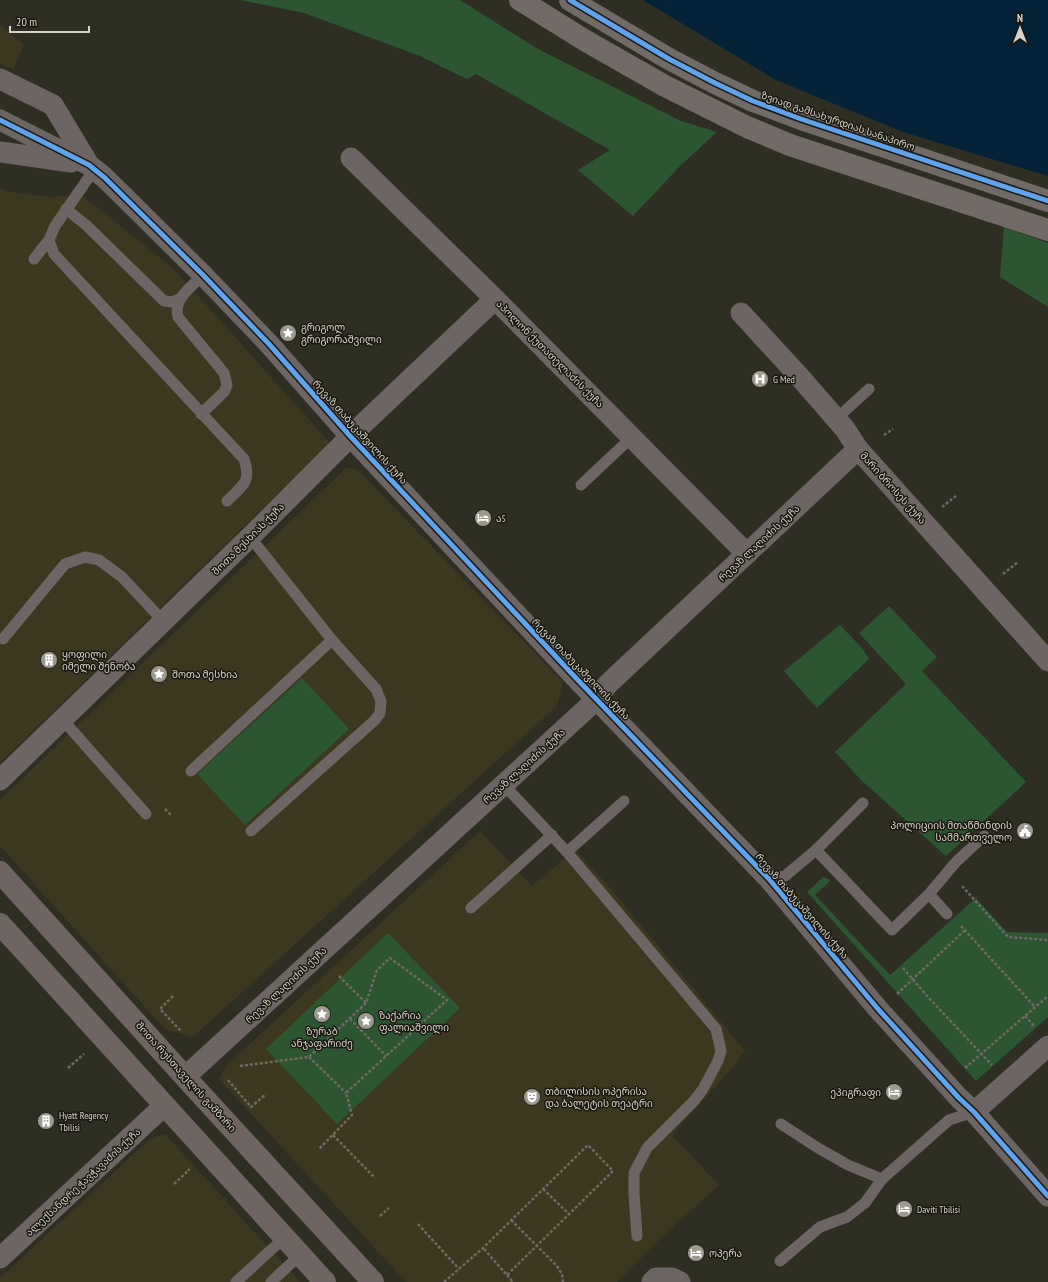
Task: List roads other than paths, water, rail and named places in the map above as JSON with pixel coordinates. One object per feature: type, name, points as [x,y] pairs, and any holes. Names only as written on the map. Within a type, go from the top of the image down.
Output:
[{"type":"highway","points":[[520,0],[586,41],[665,86],[747,127],[790,145],[1048,230]]},
{"type":"highway","name":"ზვიად გამსახურდიას სანაპირო","points":[[570,0],[669,59],[715,84],[753,101],[801,119],[1048,201]]},
{"type":"main road","name":"შოთა რუსთაველის გამზირი","points":[[0,872],[373,1282]]},
{"type":"main road","points":[[0,924],[325,1282]]},
{"type":"street","points":[[0,79],[53,105],[91,167]]},
{"type":"street","points":[[0,120],[91,167]]},
{"type":"street","points":[[0,152],[91,167]]},
{"type":"street","name":"აპოლონ ქუთათელაძის ქუჩა","points":[[351,158],[495,299],[632,437],[643,457],[747,554]]},
{"type":"street","name":"რევაზ თაბუკაშვილის ქუჩა","points":[[91,167],[105,178],[203,274],[269,344],[351,437],[597,699],[769,879],[878,1009],[959,1098],[974,1112],[1048,1196]]},
{"type":"street","name":"შოთა მესხიას ქუჩა","points":[[0,780],[164,622],[351,437],[495,299]]},
{"type":"street","name":"მარი ბროსეს ქუჩა","points":[[741,312],[845,429],[858,449],[1042,651]]},
{"type":"street","name":"რევაზ ლაღიძის ქუჩა","points":[[185,1077],[597,699],[607,685],[858,449]]},
{"type":"street","points":[[974,1112],[1048,1046]]},
{"type":"street","name":"ალექსანდრე ჭავჭავაძის ქუჩა","points":[[0,1258],[165,1105]]},
{"type":"street","points":[[652,1282],[656,1278],[672,1278],[680,1282]]},
{"type":"lane","points":[[34,259],[49,240],[55,226],[91,167]]},
{"type":"lane","points":[[66,209],[86,225],[164,301],[172,302],[179,299],[203,274]]},
{"type":"lane","points":[[49,240],[54,254],[244,459],[248,470],[245,483],[227,500]]},
{"type":"lane","points":[[179,299],[176,310],[178,317],[224,373],[227,385],[224,392],[201,414]]},
{"type":"lane","points":[[836,419],[869,389]]},
{"type":"lane","points":[[581,485],[632,437]]},
{"type":"lane","points":[[250,537],[332,640],[376,689],[381,701],[380,712],[375,720],[251,831]]},
{"type":"lane","points":[[2,639],[65,564],[85,557],[100,560],[122,577],[164,622]]},
{"type":"lane","points":[[191,771],[332,640]]},
{"type":"lane","points":[[63,720],[146,814]]},
{"type":"lane","points":[[504,785],[567,852],[716,1029],[721,1051],[718,1061],[703,1089],[694,1101],[647,1148],[634,1173],[637,1236]]},
{"type":"lane","points":[[567,852],[624,801]]},
{"type":"lane","points":[[769,879],[786,876],[816,850],[864,803]]},
{"type":"lane","points":[[471,908],[552,835]]},
{"type":"lane","points":[[816,850],[892,930],[929,894],[949,870],[984,836]]},
{"type":"lane","points":[[929,894],[947,914]]},
{"type":"lane","points":[[780,1261],[820,1227],[847,1217],[865,1203],[882,1179],[949,1120],[974,1112]]},
{"type":"lane","points":[[781,1124],[848,1165],[882,1179]]},
{"type":"lane","points":[[236,1282],[284,1238]]},
{"type":"lane","points":[[271,1282],[300,1255]]},
{"type":"water","points":[[643,0],[1048,0],[1048,176],[903,132],[776,80]]},
{"type":"place","name":"გრიგოლ გრიგორაშვილი","points":[[288,333]]},
{"type":"place","name":"G Med","points":[[760,379]]},
{"type":"place","name":"ა5","points":[[483,518]]},
{"type":"place","name":"ყოფილი იმელი შენობა","points":[[49,660]]},
{"type":"place","name":"შოთა მესხია","points":[[159,674]]},
{"type":"place","name":"პოლიციის მთაწმინდის სამმართველო","points":[[1025,831]]},
{"type":"place","name":"ზურაბ ანჯაფარიძე","points":[[322,1014]]},
{"type":"place","name":"ზაქარია ფალიაშვილი","points":[[366,1021]]},
{"type":"place","name":"ეპიგრაფი","points":[[894,1092]]},
{"type":"place","name":"თბილისის ოპერისა და ბალეტის თეატრი","points":[[532,1097]]},
{"type":"place","name":"Hyatt Regency Tbilisi","points":[[46,1121]]},
{"type":"place","name":"Daviti Tbilisi","points":[[904,1209]]},
{"type":"place","name":"ოპერა","points":[[696,1253]]}]
